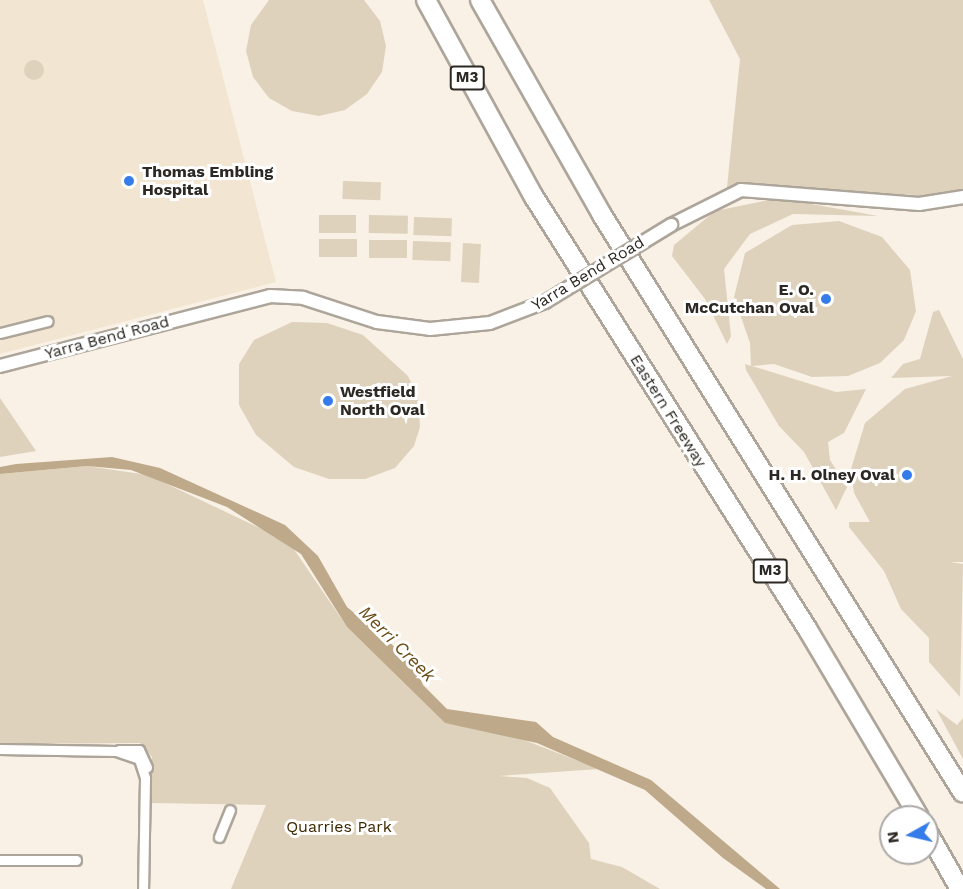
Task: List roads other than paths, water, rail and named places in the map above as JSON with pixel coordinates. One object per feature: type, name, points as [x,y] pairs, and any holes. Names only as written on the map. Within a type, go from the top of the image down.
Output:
[{"type":"highway","name":"Eastern Freeway","points":[[426,0],[529,189],[808,630],[912,805]]},
{"type":"highway","points":[[480,0],[596,206],[963,792]]},
{"type":"highway","points":[[939,852],[960,889]]},
{"type":"street","name":"Yarra Bend Road","points":[[0,366],[270,296],[303,298],[377,322],[430,329],[490,322],[545,302],[720,196],[764,188],[902,203],[963,197]]},
{"type":"street","points":[[0,333],[48,321]]},
{"type":"street","points":[[0,749],[116,751],[141,755],[145,778],[143,889]]},
{"type":"street","points":[[219,837],[230,810]]},
{"type":"street","points":[[0,860],[76,860]]},
{"type":"place","name":"Thomas Embling Hospital","points":[[129,181]]},
{"type":"place","name":"E. O. McCutchan Oval","points":[[826,299]]},
{"type":"place","name":"Westfield North Oval","points":[[328,401]]},
{"type":"place","name":"H. H. Olney Oval","points":[[907,475]]},
{"type":"water label","name":"Merri Creek","points":[[397,644]]},
{"type":"park label","name":"Quarries Park","points":[[339,827]]}]
